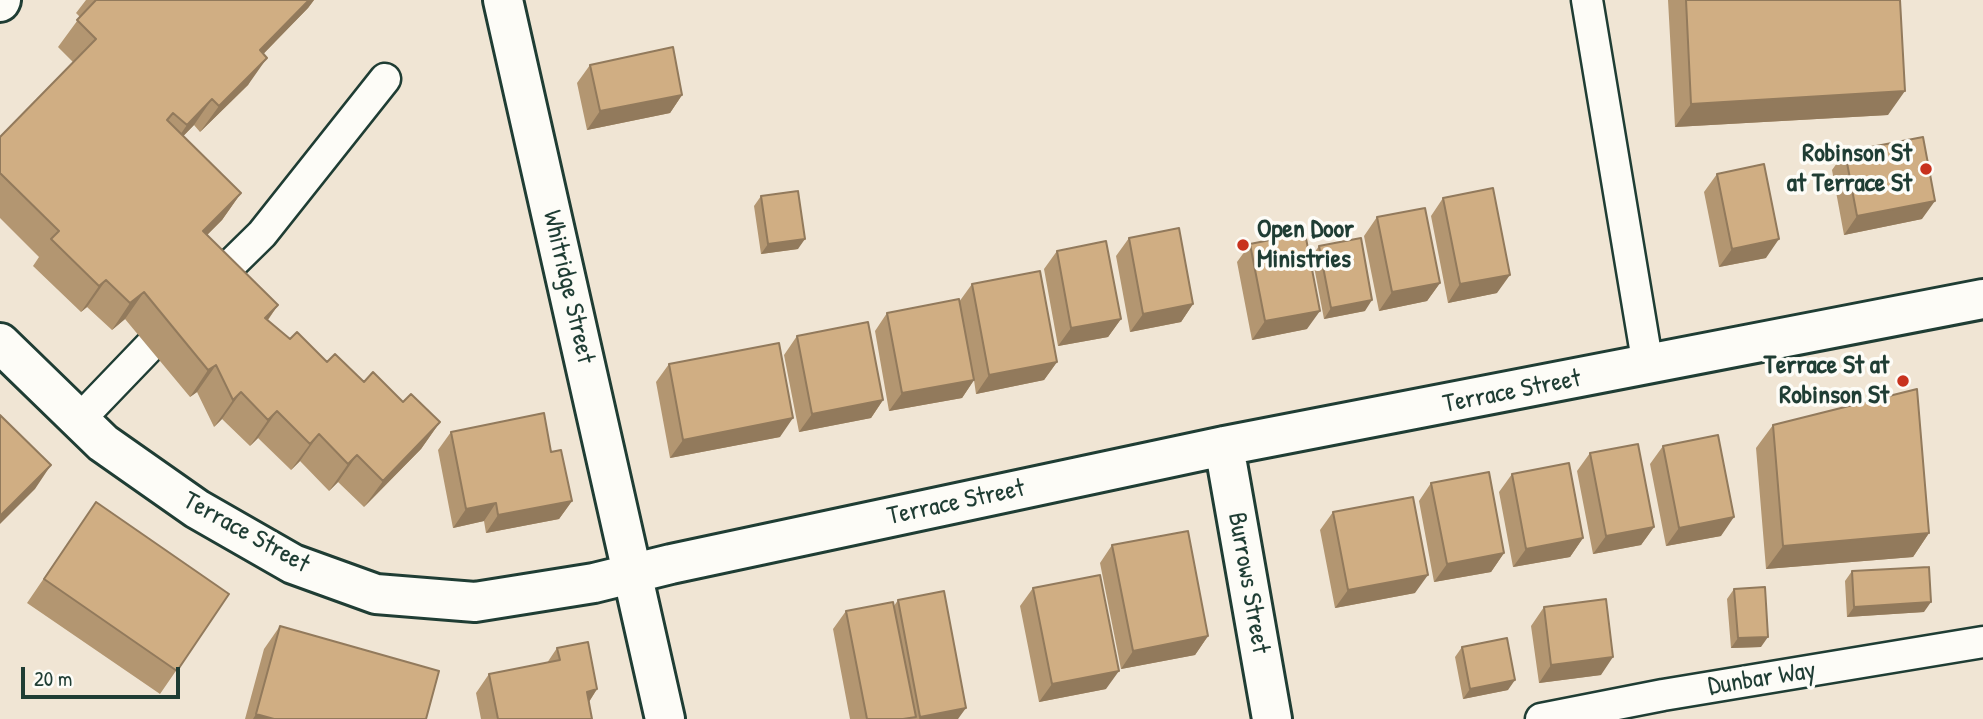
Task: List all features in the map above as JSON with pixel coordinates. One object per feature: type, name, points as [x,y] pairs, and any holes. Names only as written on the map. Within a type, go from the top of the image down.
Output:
[{"type":"street","name":"Whitridge Street","points":[[503,0],[666,719]]},
{"type":"street","name":"Terrace Street","points":[[0,344],[103,443],[197,509],[293,564],[376,594],[475,602],[632,574],[1224,446],[1983,299]]},
{"type":"street","name":"Burrows Street","points":[[1224,446],[1272,719]]},
{"type":"lane","points":[[1587,0],[1648,366]]},
{"type":"lane","points":[[79,420],[262,234],[384,79]]},
{"type":"lane","name":"Dunbar Way","points":[[1541,719],[1663,707],[1983,642]]},
{"type":"building","points":[[96,0],[309,0],[260,50],[267,58],[219,106],[212,99],[187,125],[173,113],[167,120],[241,193],[203,231],[278,305],[265,318],[290,339],[297,332],[327,362],[335,354],[364,382],[373,372],[403,402],[411,394],[440,422],[383,481],[357,455],[348,464],[319,434],[310,444],[277,411],[268,420],[241,392],[233,400],[216,365],[208,370],[144,292],[130,303],[106,280],[99,286],[51,239],[59,231],[0,173],[0,137],[96,39],[77,20]]},
{"type":"building","points":[[1686,0],[1900,0],[1905,91],[1691,104]]},
{"type":"building","points":[[673,47],[682,95],[600,111],[590,65]]},
{"type":"building","points":[[1923,137],[1935,201],[1857,216],[1845,152]]},
{"type":"building","points":[[1764,164],[1779,239],[1732,249],[1717,174]]},
{"type":"building","points":[[1493,188],[1510,275],[1460,284],[1443,198]]},
{"type":"building","points":[[798,191],[805,239],[768,244],[761,196]]},
{"type":"building","points":[[1425,208],[1440,283],[1392,292],[1377,217]]},
{"type":"building","points":[[1179,228],[1193,304],[1143,314],[1129,238]]},
{"type":"building","points":[[1305,233],[1320,311],[1265,321],[1250,244]]},
{"type":"building","points":[[1361,238],[1372,300],[1331,308],[1319,246]]},
{"type":"building","points":[[1106,241],[1121,319],[1071,328],[1057,251]]},
{"type":"building","points":[[1040,271],[1057,362],[989,375],[972,284]]},
{"type":"building","points":[[959,299],[974,380],[902,393],[887,313]]},
{"type":"building","points":[[868,322],[883,400],[812,414],[797,336]]},
{"type":"building","points":[[779,343],[793,418],[683,440],[669,364]]},
{"type":"building","points":[[1917,389],[1929,533],[1783,546],[1773,425]]},
{"type":"building","points":[[544,413],[551,452],[561,450],[572,501],[498,515],[496,503],[466,509],[451,432]]},
{"type":"building","points":[[0,415],[51,465],[0,516]]},
{"type":"building","points":[[1718,435],[1734,517],[1679,528],[1663,446]]},
{"type":"building","points":[[1638,444],[1654,527],[1606,536],[1590,453]]},
{"type":"building","points":[[1569,463],[1583,538],[1526,549],[1512,474]]},
{"type":"building","points":[[1489,472],[1504,553],[1447,564],[1431,483]]},
{"type":"building","points":[[1413,497],[1428,575],[1348,590],[1333,512]]},
{"type":"building","points":[[96,502],[229,594],[177,671],[44,579]]},
{"type":"building","points":[[1188,531],[1208,636],[1133,651],[1112,545]]},
{"type":"building","points":[[1929,567],[1931,602],[1854,607],[1852,571]]},
{"type":"building","points":[[1100,575],[1119,671],[1052,684],[1033,588]]},
{"type":"building","points":[[1765,587],[1768,637],[1738,638],[1734,589]]},
{"type":"building","points":[[944,591],[966,708],[920,717],[898,600]]},
{"type":"building","points":[[1606,599],[1613,657],[1551,665],[1544,607]]},
{"type":"building","points":[[893,602],[916,717],[867,719],[846,611]]},
{"type":"building","points":[[280,626],[439,671],[426,719],[274,719],[256,714]]},
{"type":"building","points":[[1507,638],[1515,680],[1470,689],[1462,647]]},
{"type":"building","points":[[588,642],[597,689],[587,692],[592,719],[498,719],[489,674],[560,660],[557,648]]},
{"type":"place","name":"Robinson St at Terrace St","points":[[1926,169]]},
{"type":"place","name":"Open Door Ministries","points":[[1243,245]]},
{"type":"place","name":"Terrace St at Robinson St","points":[[1903,381]]}]
